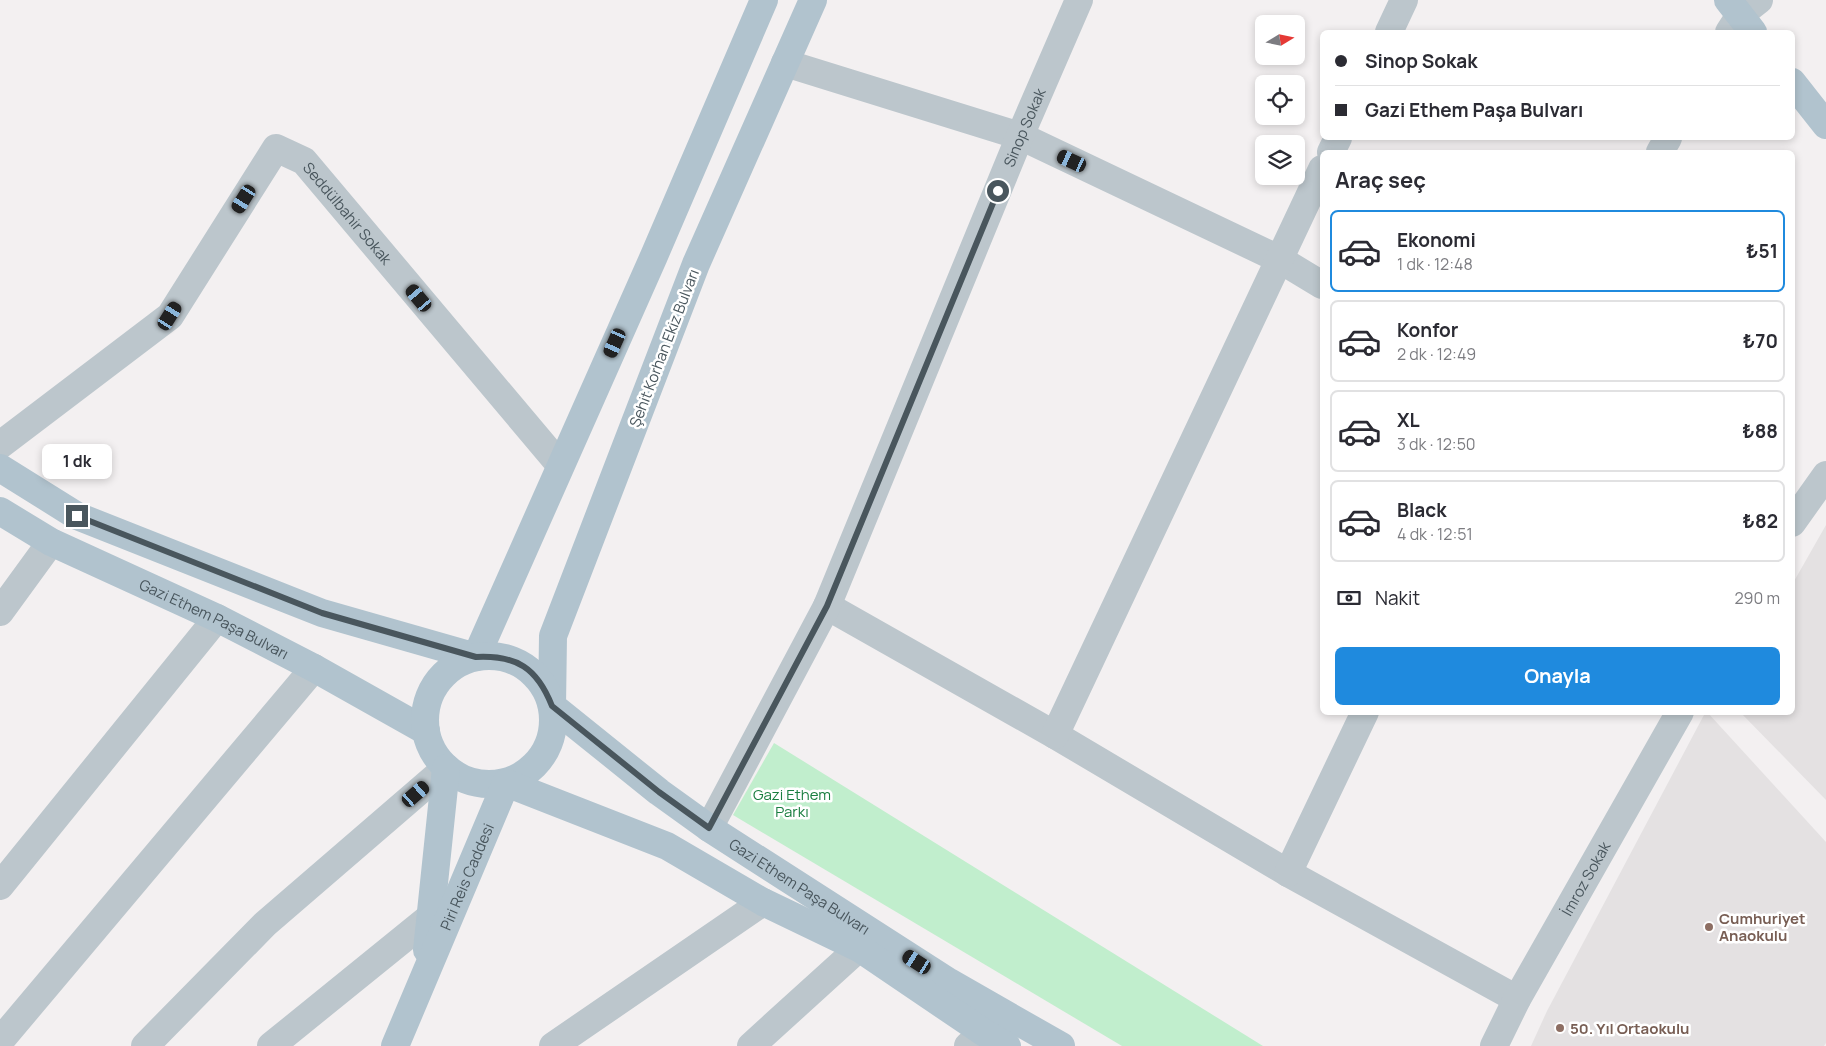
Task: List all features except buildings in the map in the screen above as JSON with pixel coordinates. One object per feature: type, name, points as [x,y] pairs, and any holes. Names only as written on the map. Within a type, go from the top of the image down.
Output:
[{"type":"main road","name":"Şehit Korhan Ekiz Bulvarı","points":[[552,706],[554,636],[696,264],[813,0]]},
{"type":"main road","points":[[476,657],[654,256],[758,2]]},
{"type":"main road","points":[[1795,86],[1826,125]]},
{"type":"main road","points":[[0,468],[77,516],[322,613],[476,657]]},
{"type":"main road","name":"Gazi Ethem Paşa Bulvarı","points":[[3,518],[217,618],[314,668],[426,731]]},
{"type":"main road","points":[[495,656],[515,661],[532,672],[545,688],[552,706],[554,726],[549,745],[538,762],[524,775],[506,783],[478,783],[464,780],[446,768],[433,751],[426,731],[426,711],[431,692],[442,676],[458,664],[476,657],[495,656]]},
{"type":"main road","name":"Gazi Ethem Paşa Bulvarı","points":[[552,706],[659,792],[709,828],[948,982],[1061,1046]]},
{"type":"main road","name":"Piri Reis Caddesi","points":[[426,969],[429,918],[446,768]]},
{"type":"main road","name":"Gazi Ethem Paşa Bulvarı","points":[[506,783],[667,846],[763,902],[859,948],[975,1039],[1007,1046]]},
{"type":"main road","name":"Piri Reis Caddesi","points":[[395,1046],[506,783]]},
{"type":"street","name":"Sinop Sokak","points":[[709,828],[827,606],[1020,136],[1079,0]]},
{"type":"street","points":[[1389,30],[1404,0]]},
{"type":"street","points":[[785,63],[1020,136],[1279,259],[1320,284]]},
{"type":"street","name":"Seddülbahir Sokak","points":[[0,445],[170,316],[276,148],[304,161],[560,466]]},
{"type":"street","points":[[1055,735],[1320,173]]},
{"type":"street","points":[[1795,519],[1826,476]]},
{"type":"street","points":[[0,612],[51,542]]},
{"type":"street","points":[[827,606],[1055,735],[1288,873],[1518,999]]},
{"type":"street","points":[[0,886],[217,618]]},
{"type":"street","points":[[0,1041],[314,668]]},
{"type":"street","points":[[1288,873],[1364,715]]},
{"type":"street","name":"İmroz Sokak","points":[[1494,1046],[1518,999],[1678,715]]},
{"type":"street","points":[[145,1046],[265,924],[446,768]]},
{"type":"street","points":[[553,1046],[763,902]]},
{"type":"street","points":[[271,1046],[429,918]]},
{"type":"street","points":[[751,1046],[859,948]]},
{"type":"shaded area","points":[[1826,525],[1826,800],[1743,715],[1795,715],[1795,579]]},
{"type":"shaded area","name":"Cumhuriyet Anaokulu","points":[[1704,715],[1710,715],[1826,842],[1826,1043],[1824,1046],[1531,1046],[1547,1011]]},
{"type":"green space","name":"Gazi Ethem Parkı","points":[[774,743],[1263,1046],[1122,1046],[733,815]]},
{"type":"place","name":"Cumhuriyet Anaokulu","points":[[1709,927]]},
{"type":"place","name":"50. Yıl Ortaokulu","points":[[1560,1028]]},
{"type":"route","points":[[77,516],[322,613],[476,657],[495,656],[515,661],[532,672],[545,688],[552,706],[659,792],[709,828],[827,606],[998,191]]}]
